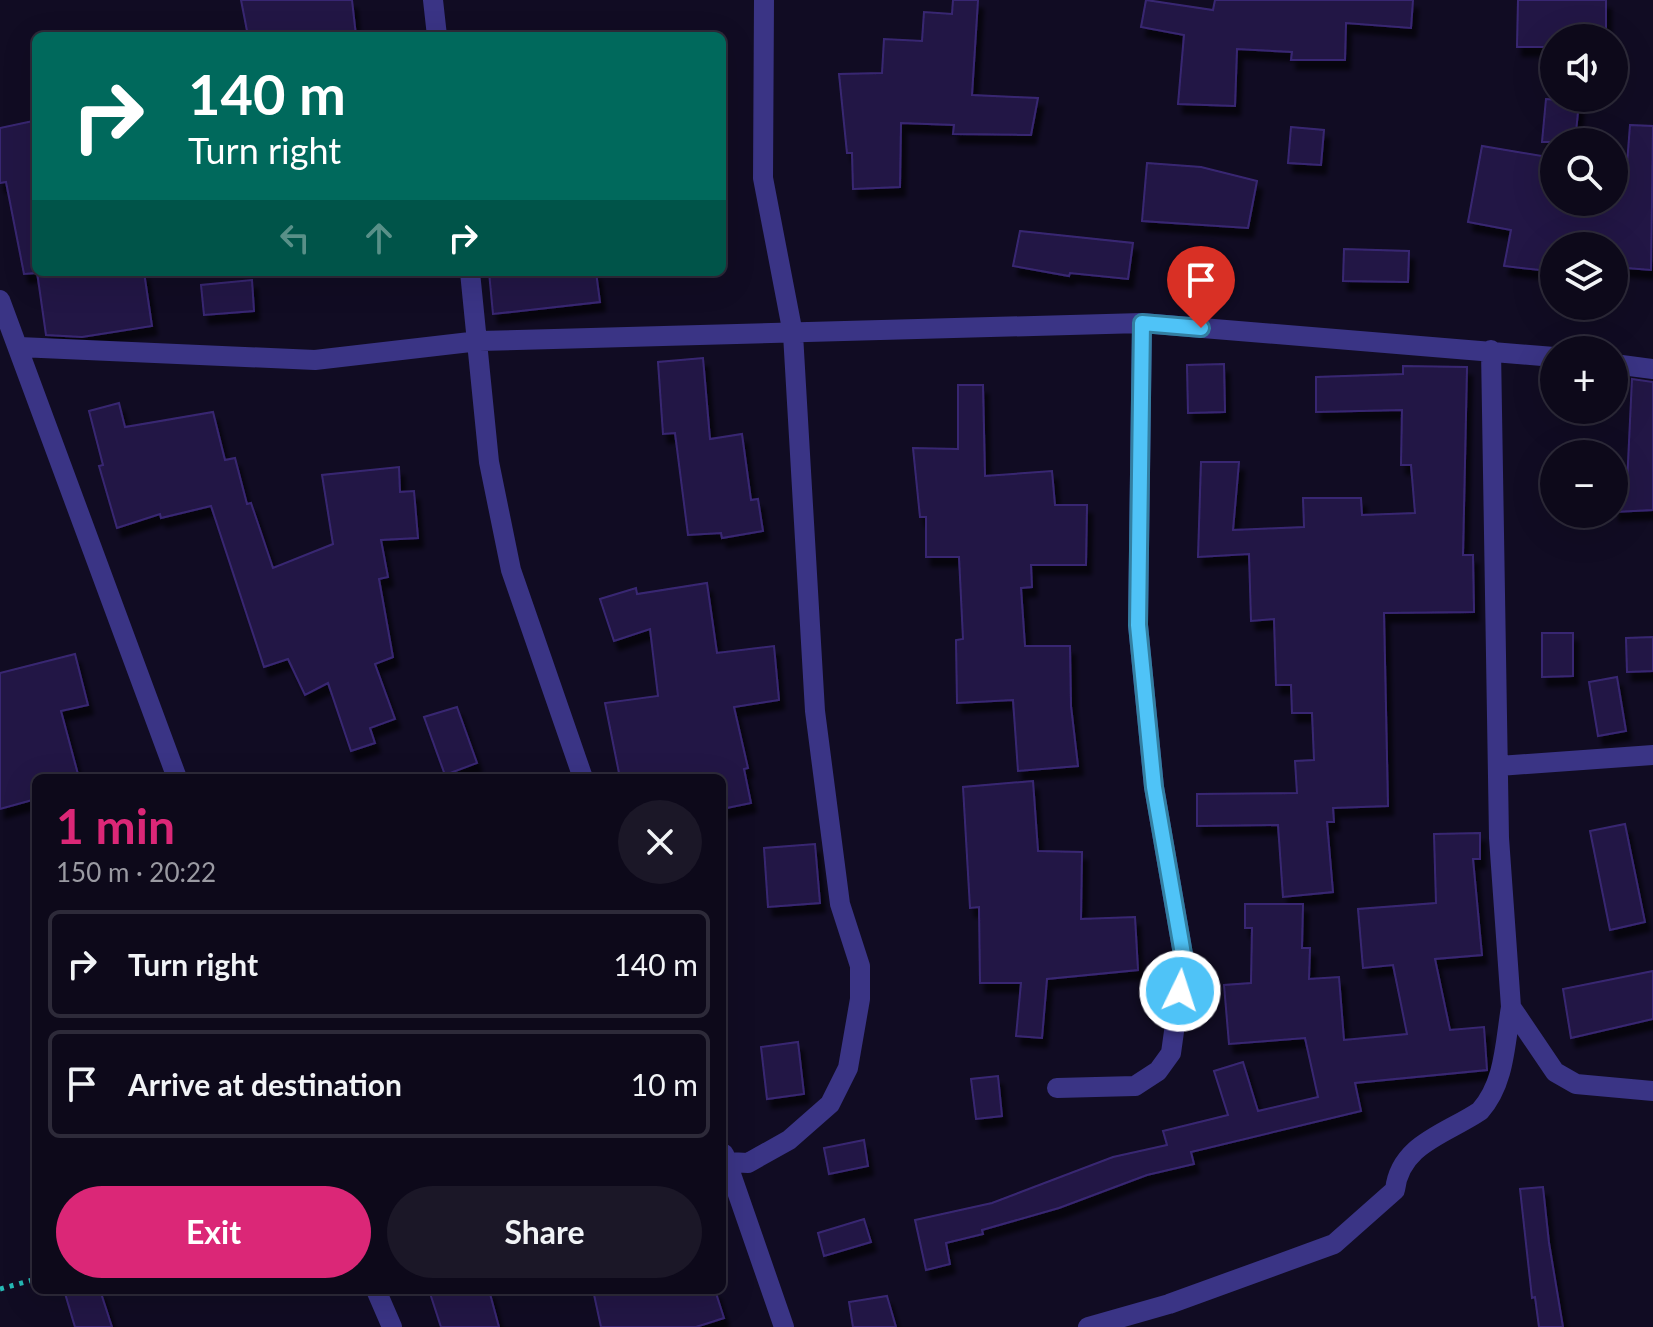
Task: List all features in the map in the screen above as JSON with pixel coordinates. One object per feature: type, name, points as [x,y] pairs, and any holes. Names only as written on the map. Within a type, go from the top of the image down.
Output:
[{"type":"street","points":[[433,0],[437,32]]},
{"type":"street","points":[[726,1156],[748,1163],[762,1156],[789,1140],[830,1104],[848,1068],[860,999],[860,966],[840,904],[815,711],[793,334],[763,178],[764,0]]},
{"type":"street","points":[[471,276],[489,462],[511,570],[582,774]]},
{"type":"street","points":[[0,300],[176,774]]},
{"type":"street","points":[[1057,1088],[1135,1086],[1158,1071],[1171,1053],[1184,960],[1154,787],[1138,625],[1142,323]]},
{"type":"street","points":[[19,347],[315,360],[479,341],[1142,323],[1540,355]]},
{"type":"street","points":[[1088,1327],[1169,1304],[1334,1244],[1395,1190],[1397,1172],[1405,1158],[1480,1111],[1498,1083],[1511,1007],[1499,838],[1491,350]]},
{"type":"street","points":[[1628,366],[1653,369]]},
{"type":"street","points":[[1499,766],[1653,755]]},
{"type":"street","points":[[1511,1007],[1555,1072],[1576,1084],[1653,1091]]},
{"type":"street","points":[[726,1159],[784,1327]]},
{"type":"street","points":[[378,1294],[392,1327]]},
{"type":"path","points":[[0,1289],[32,1280]]},
{"type":"building","points":[[241,0],[352,0],[356,32],[247,32]]},
{"type":"building","points":[[953,0],[978,0],[972,95],[1038,98],[1031,135],[953,134],[954,125],[901,123],[900,187],[853,189],[852,153],[847,153],[839,74],[882,73],[884,39],[922,41],[924,12],[952,14]]},
{"type":"building","points":[[1146,0],[1213,10],[1215,0],[1413,0],[1411,28],[1346,23],[1345,60],[1291,60],[1292,52],[1237,49],[1235,106],[1178,104],[1184,35],[1141,27]]},
{"type":"building","points":[[1518,0],[1606,0],[1606,24],[1540,24],[1540,47],[1517,47]]},
{"type":"building","points":[[1545,112],[1578,112],[1576,128],[1543,128]]},
{"type":"building","points":[[32,121],[32,273],[24,274],[6,182],[0,183],[0,128]]},
{"type":"building","points":[[1630,125],[1653,126],[1651,270],[1628,268],[1628,232],[1540,232],[1540,270],[1504,266],[1511,230],[1468,222],[1482,146],[1540,156],[1540,216],[1628,216]]},
{"type":"building","points":[[1291,127],[1324,130],[1321,165],[1288,163]]},
{"type":"building","points":[[1147,163],[1201,167],[1257,181],[1248,228],[1142,221]]},
{"type":"building","points":[[1020,231],[1133,243],[1128,279],[1070,273],[1069,276],[1013,266]]},
{"type":"building","points":[[1344,249],[1409,251],[1408,282],[1343,281]]},
{"type":"building","points":[[38,276],[145,276],[152,326],[82,337],[46,335]]},
{"type":"building","points":[[489,276],[597,276],[600,302],[493,314]]},
{"type":"building","points":[[252,280],[254,311],[204,315],[201,285]]},
{"type":"building","points":[[703,358],[710,439],[742,434],[751,500],[758,499],[763,531],[722,538],[721,533],[688,535],[675,433],[663,434],[658,362]]},
{"type":"building","points":[[1224,364],[1225,412],[1188,413],[1187,365]]},
{"type":"building","points":[[1403,366],[1467,367],[1463,555],[1473,555],[1474,612],[1384,613],[1388,806],[1333,808],[1334,822],[1327,822],[1333,892],[1283,897],[1278,825],[1197,826],[1197,794],[1297,793],[1295,761],[1314,760],[1312,713],[1292,713],[1291,685],[1276,685],[1274,619],[1251,621],[1249,554],[1198,557],[1201,462],[1239,462],[1233,530],[1304,527],[1303,498],[1361,498],[1362,515],[1415,513],[1411,465],[1401,465],[1402,410],[1316,412],[1316,377],[1403,374]]},
{"type":"building","points":[[1632,379],[1653,382],[1653,510],[1628,511]]},
{"type":"building","points":[[958,385],[983,385],[985,476],[1052,471],[1055,505],[1087,505],[1086,565],[1031,565],[1032,587],[1021,588],[1025,646],[1070,646],[1071,706],[1078,766],[1018,771],[1013,700],[957,703],[956,640],[963,639],[959,557],[926,557],[926,517],[920,517],[913,448],[958,449]]},
{"type":"building","points":[[119,403],[125,427],[213,412],[225,460],[235,458],[247,504],[251,503],[273,568],[333,544],[322,475],[399,467],[400,492],[414,491],[418,538],[381,540],[388,577],[379,579],[393,657],[375,664],[395,719],[370,728],[375,743],[351,751],[328,683],[305,695],[288,659],[264,667],[211,506],[161,518],[160,514],[117,528],[99,466],[103,465],[89,411]]},
{"type":"building","points":[[707,583],[717,653],[774,646],[779,700],[734,707],[748,768],[744,769],[751,803],[726,808],[726,774],[619,774],[605,703],[658,696],[650,629],[614,641],[600,599],[636,588],[637,594]]},
{"type":"building","points":[[1542,633],[1573,633],[1573,676],[1542,677]]},
{"type":"building","points":[[1653,637],[1653,671],[1627,672],[1626,638]]},
{"type":"building","points":[[75,654],[88,705],[61,711],[78,774],[32,774],[32,800],[0,809],[0,673]]},
{"type":"building","points":[[1617,677],[1626,731],[1598,736],[1589,682]]},
{"type":"building","points":[[457,707],[477,763],[445,774],[424,717]]},
{"type":"building","points":[[1033,781],[1038,851],[1082,852],[1081,919],[1135,917],[1138,970],[1047,979],[1042,1038],[1016,1036],[1021,983],[980,983],[979,907],[970,908],[963,787]]},
{"type":"building","points":[[1625,824],[1645,922],[1610,930],[1590,831]]},
{"type":"building","points":[[1480,833],[1480,859],[1473,859],[1482,955],[1435,959],[1450,1030],[1484,1027],[1487,1070],[1355,1083],[1361,1111],[1191,1152],[1194,1164],[1147,1175],[1059,1208],[982,1230],[983,1234],[946,1243],[950,1264],[926,1270],[915,1220],[992,1203],[1113,1157],[1167,1145],[1163,1131],[1228,1115],[1214,1071],[1243,1062],[1258,1111],[1318,1097],[1305,1038],[1229,1044],[1224,985],[1251,983],[1252,928],[1245,928],[1245,904],[1303,904],[1302,948],[1310,948],[1309,979],[1339,977],[1344,1040],[1407,1034],[1393,965],[1363,968],[1358,909],[1436,903],[1434,834]]},
{"type":"building","points":[[815,844],[820,903],[768,907],[764,848]]},
{"type":"building","points":[[1653,971],[1653,1019],[1571,1038],[1563,989]]},
{"type":"building","points":[[798,1042],[804,1094],[767,1099],[761,1047]]},
{"type":"building","points":[[998,1076],[1002,1116],[976,1119],[971,1079]]},
{"type":"building","points":[[864,1140],[868,1166],[829,1174],[824,1148]]},
{"type":"building","points":[[1543,1187],[1563,1327],[1539,1327],[1535,1297],[1532,1298],[1520,1189]]},
{"type":"building","points":[[864,1219],[871,1242],[824,1256],[818,1233]]},
{"type":"building","points":[[65,1294],[101,1294],[112,1327],[75,1327]]},
{"type":"building","points":[[430,1294],[490,1294],[499,1327],[441,1327]]},
{"type":"building","points":[[594,1294],[716,1294],[724,1318],[696,1327],[601,1327]]},
{"type":"building","points":[[887,1296],[896,1327],[853,1327],[849,1302]]},
{"type":"route","points":[[1180,991],[1184,960],[1154,787],[1138,625],[1142,323],[1201,328]]}]
